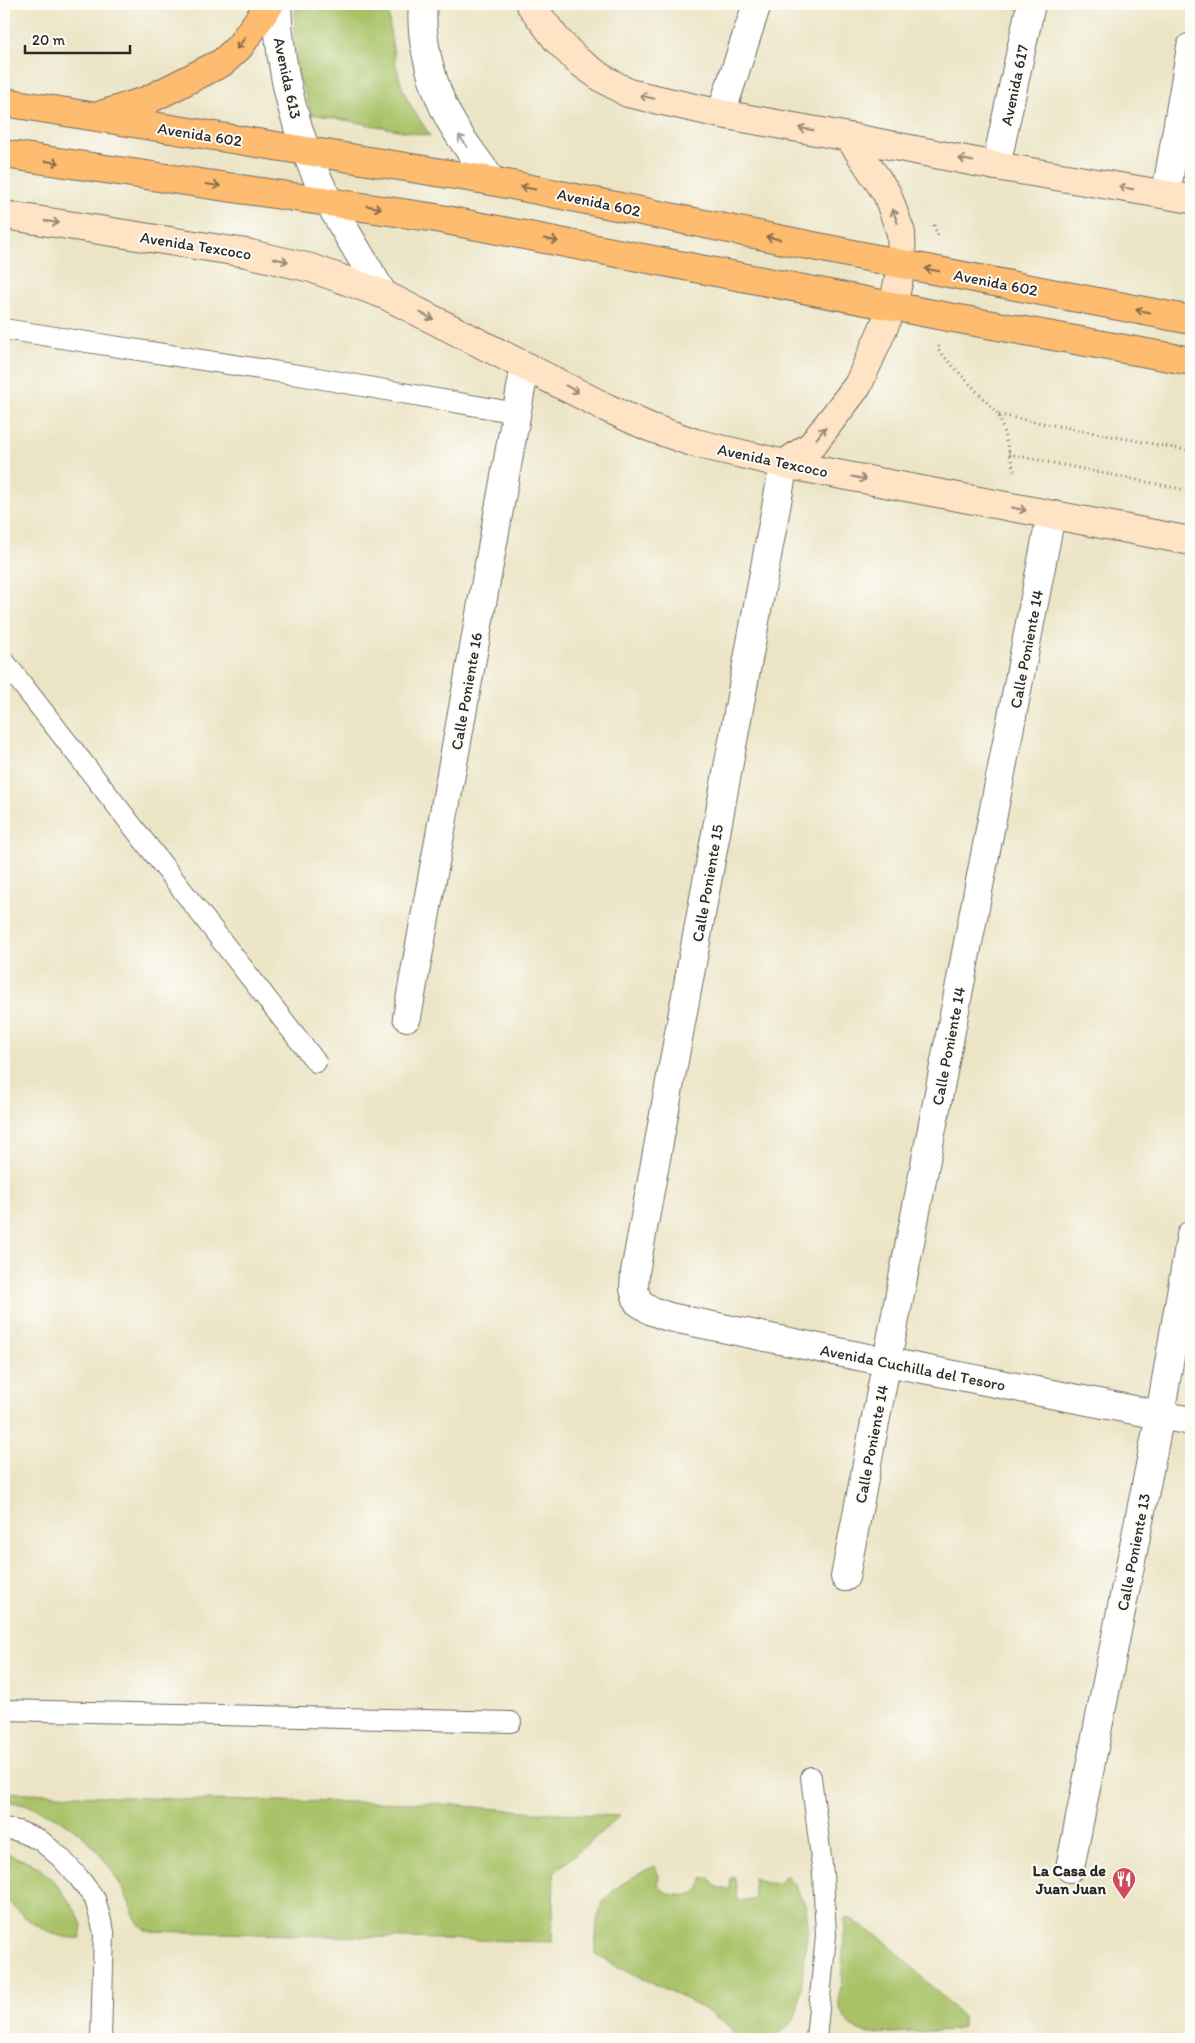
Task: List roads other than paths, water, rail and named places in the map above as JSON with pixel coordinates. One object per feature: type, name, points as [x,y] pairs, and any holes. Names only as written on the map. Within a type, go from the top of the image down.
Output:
[{"type":"main road","points":[[94,117],[148,100],[223,62],[239,47],[270,4]]},
{"type":"main road","points":[[530,4],[557,40],[578,60],[602,78],[628,93],[720,114],[996,166],[1179,197]]},
{"type":"main road","name":"Avenida 602","points":[[4,102],[492,180],[902,264],[1191,320]]},
{"type":"main road","points":[[784,464],[812,445],[858,386],[893,306],[902,264],[901,233],[887,194],[849,137]]},
{"type":"main road","points":[[4,154],[436,218],[1191,361]]},
{"type":"main road","name":"Avenida Texcoco","points":[[4,214],[246,253],[311,268],[383,294],[649,427],[695,443],[784,464],[1191,541]]},
{"type":"street","name":"Avenida 613","points":[[277,4],[278,31],[284,71],[307,151],[328,201]]},
{"type":"street","points":[[423,4],[421,25],[430,66],[440,97],[455,129],[492,180]]},
{"type":"street","points":[[720,114],[757,4]]},
{"type":"street","name":"Avenida 617","points":[[996,166],[1031,4]]},
{"type":"street","points":[[1179,197],[1191,47]]},
{"type":"street","points":[[328,201],[383,294]]},
{"type":"street","name":"Calle Poniente 16","points":[[407,1017],[525,366]]},
{"type":"street","name":"Calle Poniente 15","points":[[638,1302],[634,1289],[635,1272],[784,464]]},
{"type":"street","name":"Calle Poniente 14","points":[[845,1577],[1052,515]]},
{"type":"street","name":"Calle Poniente 13","points":[[1070,1868],[1160,1415],[1191,1234]]},
{"type":"street","name":"Avenida Cuchilla del Tesoro","points":[[638,1302],[652,1311],[668,1317],[1191,1421]]},
{"type":"lane","points":[[4,329],[317,378],[517,413]]},
{"type":"lane","points":[[4,661],[316,1062]]},
{"type":"lane","points":[[4,1710],[511,1722]]},
{"type":"lane","points":[[811,1777],[823,1874],[826,1935],[816,2039]]},
{"type":"lane","points":[[4,1828],[18,1831],[40,1840],[61,1858],[95,1899],[104,1932],[101,2039]]},
{"type":"place","name":"La Casa de Juan Juan","points":[[1124,1900]]}]
